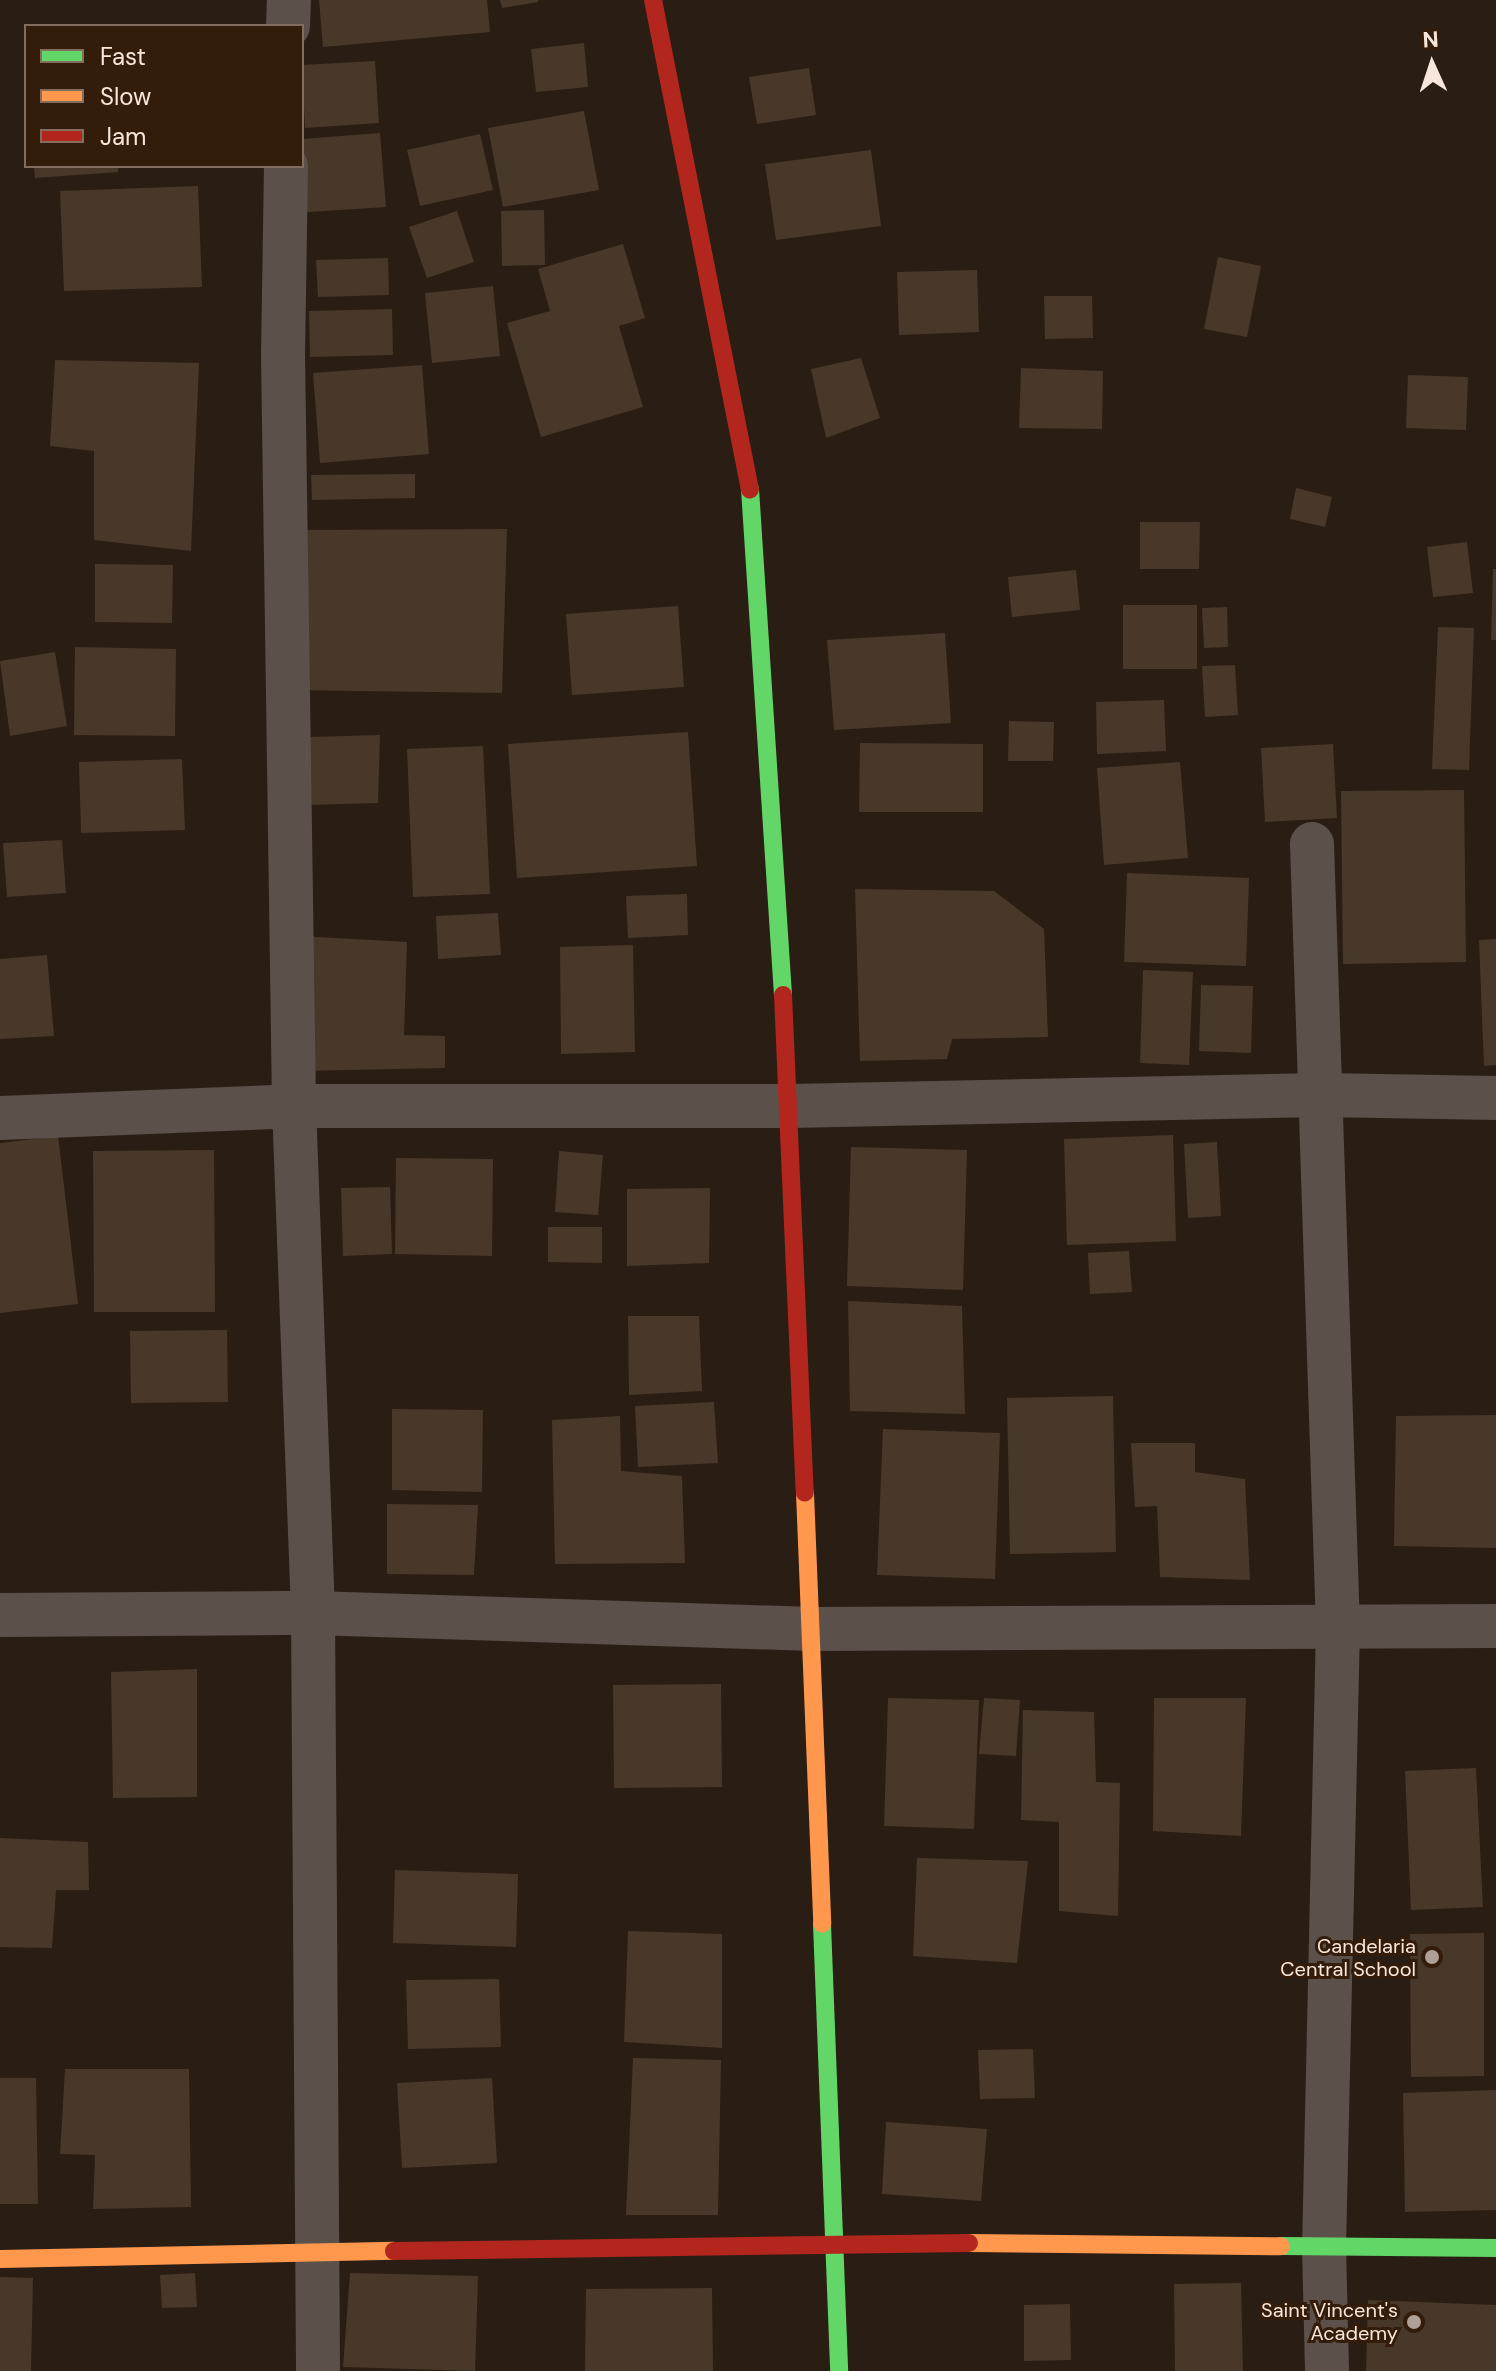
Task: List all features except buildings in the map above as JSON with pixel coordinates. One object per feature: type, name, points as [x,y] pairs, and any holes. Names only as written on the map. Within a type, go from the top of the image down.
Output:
[{"type":"street","points":[[288,24],[289,0]]},
{"type":"street","points":[[653,0],[750,491],[790,1106],[837,2242],[839,2371]]},
{"type":"street","points":[[286,168],[283,354],[294,1106],[313,1613],[318,2371]]},
{"type":"street","points":[[1312,844],[1338,1627],[1324,2247],[1327,2371]]},
{"type":"street","points":[[0,1118],[294,1106],[790,1106],[1322,1095],[1496,1098]]},
{"type":"street","points":[[0,1615],[313,1613],[813,1629],[1496,1626]]},
{"type":"street","points":[[0,2259],[319,2249],[837,2242],[1496,2248]]},
{"type":"traffic: fast","points":[[750,489],[783,995]]},
{"type":"traffic: fast","points":[[822,1924],[839,2371]]},
{"type":"traffic: fast","points":[[1281,2246],[1496,2248]]},
{"type":"traffic: slow","points":[[805,1493],[822,1924]]},
{"type":"traffic: slow","points":[[969,2243],[1281,2246]]},
{"type":"traffic: slow","points":[[0,2259],[394,2251]]},
{"type":"traffic: jam","points":[[653,0],[750,489]]},
{"type":"traffic: jam","points":[[783,995],[805,1493]]},
{"type":"traffic: jam","points":[[394,2251],[969,2243]]},
{"type":"place","name":"Candelaria Central School","points":[[1432,1957]]},
{"type":"place","name":"Saint Vincent's Academy","points":[[1414,2322]]}]
